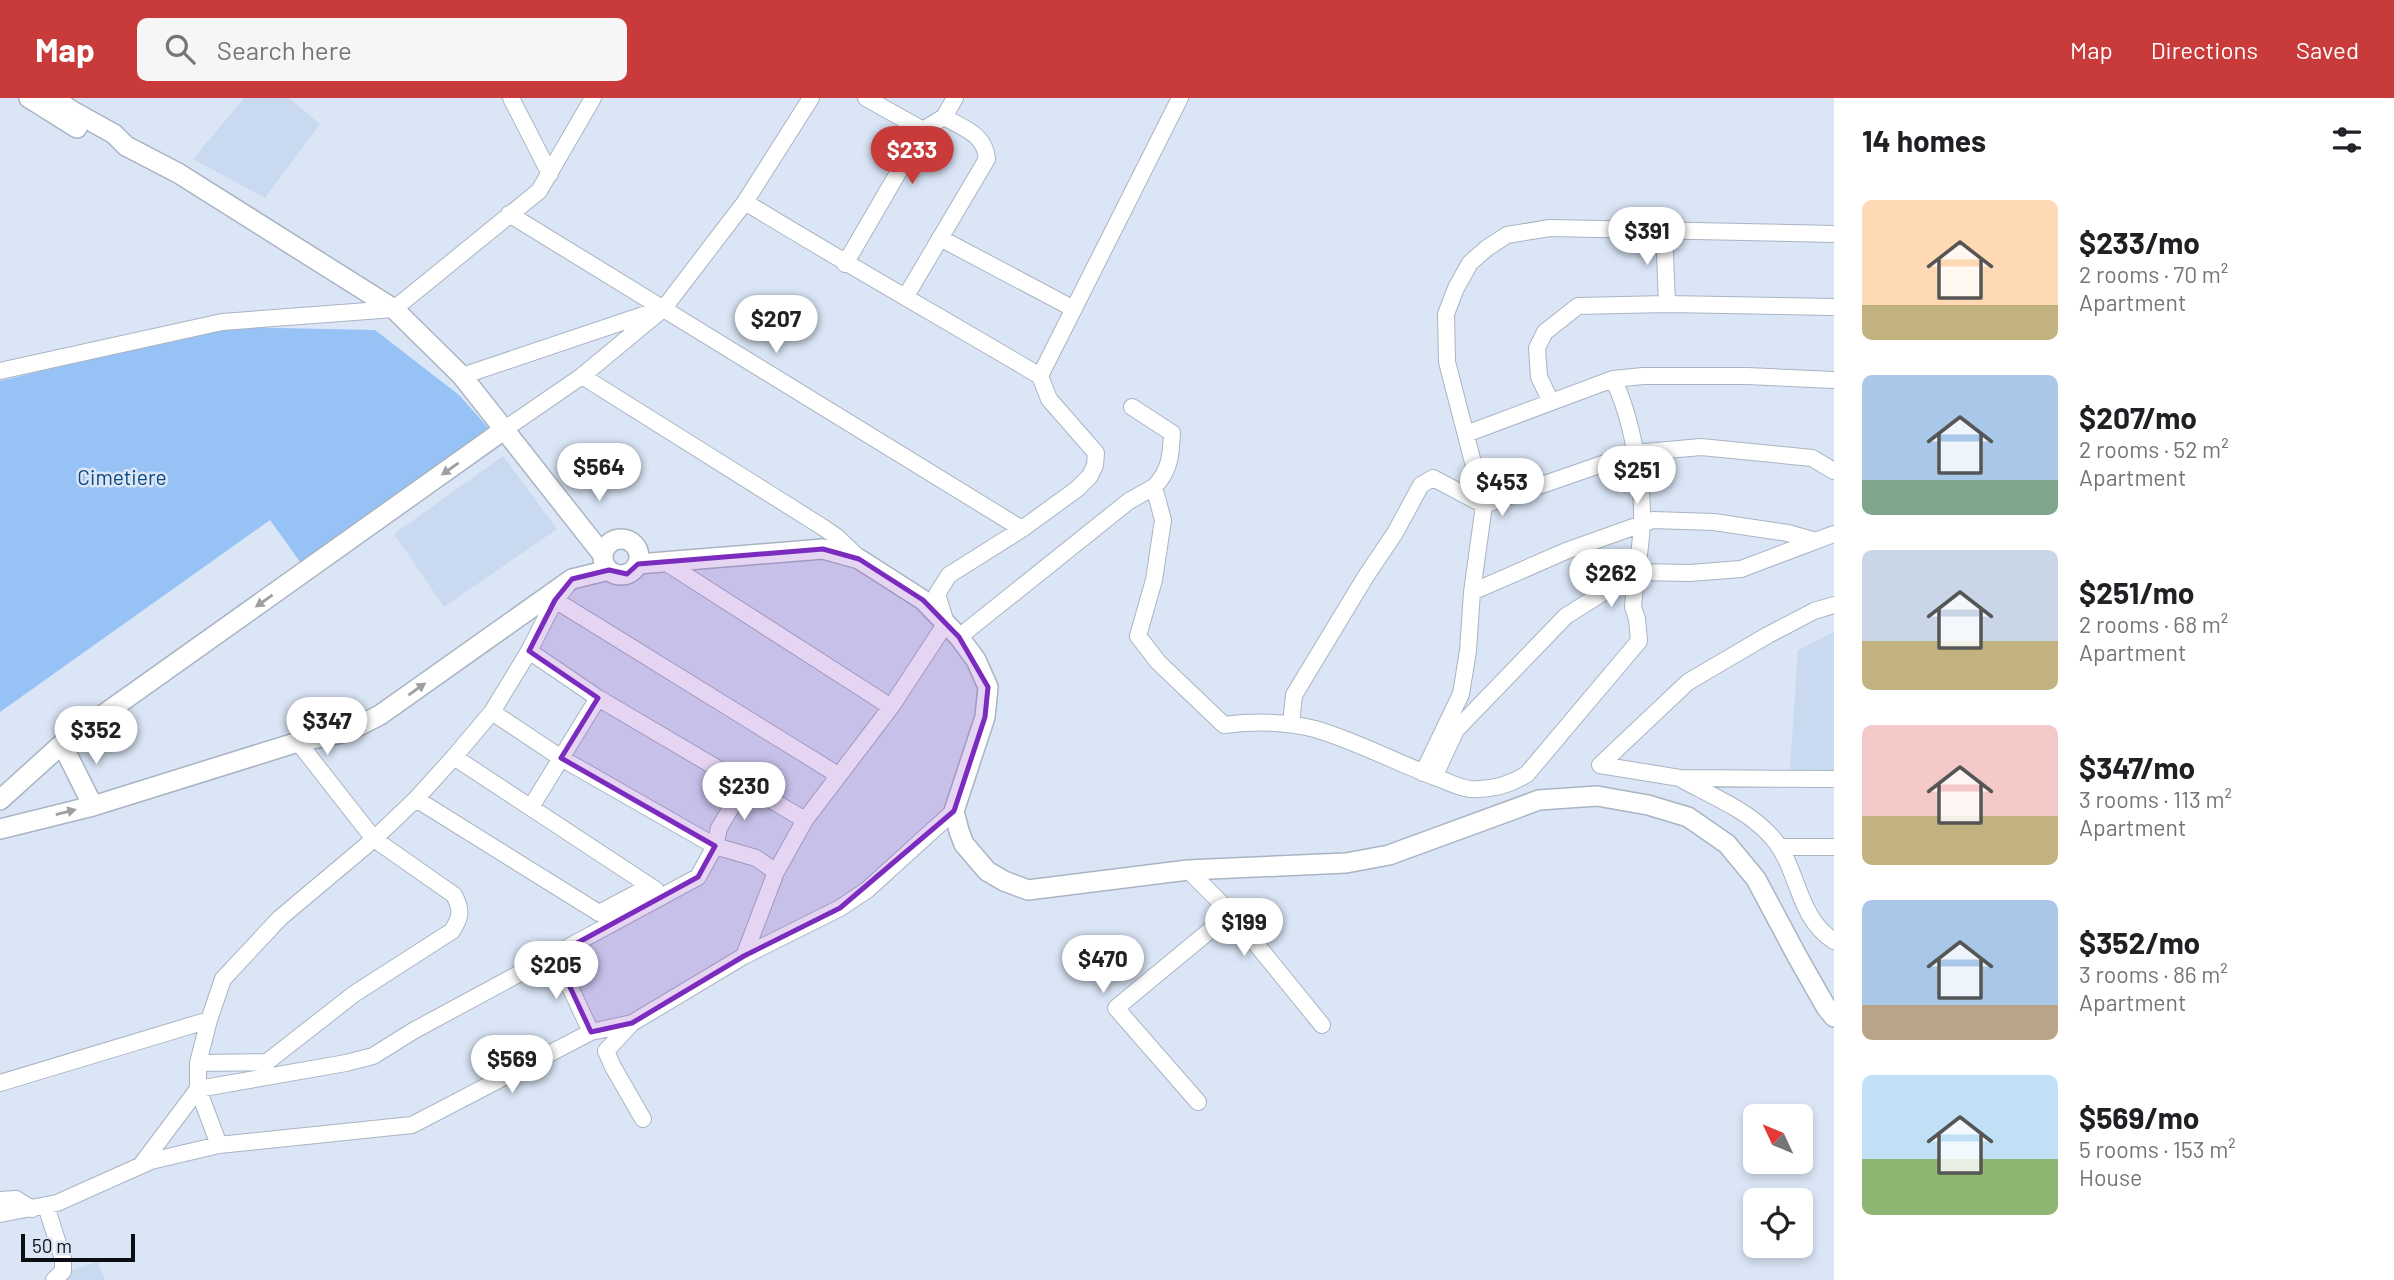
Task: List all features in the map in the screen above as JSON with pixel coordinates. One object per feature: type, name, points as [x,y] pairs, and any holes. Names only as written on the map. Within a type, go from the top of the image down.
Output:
[{"type":"main road","points":[[29,98],[96,138],[112,145],[126,146]]},
{"type":"main road","points":[[55,98],[114,134],[126,146],[189,180],[394,309],[462,376],[559,499],[609,555],[614,574],[627,574],[638,564],[823,549],[862,561],[923,600],[953,630],[976,660],[988,687],[985,717],[954,811],[964,845],[987,871],[1004,881],[1028,890],[1188,870],[1335,864],[1389,855],[1539,800],[1597,796],[1648,805],[1688,817],[1727,844],[1756,879],[1820,997],[1834,1017]]},
{"type":"main road","points":[[0,800],[62,744],[505,429]]},
{"type":"main road","points":[[0,829],[93,806],[298,742],[347,732],[380,715],[609,555],[620,538],[632,542],[639,551],[638,564]]},
{"type":"main road","points":[[62,744],[93,806]]},
{"type":"street","points":[[511,98],[550,174]]},
{"type":"street","points":[[0,372],[222,322],[394,309],[539,191],[593,98]]},
{"type":"street","points":[[505,429],[582,376],[664,308],[745,202],[811,98]]},
{"type":"street","points":[[866,98],[923,130]]},
{"type":"street","points":[[845,264],[923,130],[944,117],[955,98]]},
{"type":"street","points":[[1040,376],[1180,98]]},
{"type":"street","points":[[906,296],[987,159],[986,147],[979,137],[944,117]]},
{"type":"street","points":[[745,202],[845,264],[906,296],[1040,376],[1049,399],[1096,453],[1090,477],[1077,488],[1023,529],[949,575],[937,594],[953,630]]},
{"type":"street","points":[[509,214],[1023,529]]},
{"type":"street","points":[[1429,775],[1461,694],[1484,505],[1447,362],[1446,314],[1455,288],[1470,263],[1507,235],[1550,228],[1834,234]]},
{"type":"street","points":[[1664,229],[1667,304]]},
{"type":"street","points":[[940,238],[1074,309]]},
{"type":"street","points":[[1551,402],[1539,377],[1537,348],[1545,332],[1578,306],[1667,304],[1834,307]]},
{"type":"street","points":[[462,376],[664,308]]},
{"type":"street","points":[[582,376],[831,533],[862,561]]},
{"type":"street","points":[[1465,433],[1613,379],[1643,376],[1747,376],[1834,380]]},
{"type":"street","points":[[1154,487],[1163,520],[1154,580],[1138,636],[1158,662],[1224,725],[1256,721],[1291,724],[1350,742],[1451,784],[1471,789],[1510,785],[1527,774],[1639,641],[1633,607],[1642,524],[1642,495],[1622,398],[1613,379]]},
{"type":"street","points":[[744,956],[776,872],[805,820],[891,706],[953,630],[1163,478],[1171,459],[1172,433],[1132,407]]},
{"type":"street","points":[[1291,724],[1294,695],[1395,533],[1421,485],[1433,478],[1484,505],[1634,453],[1702,447],[1812,458],[1834,471]]},
{"type":"street","points":[[1472,592],[1566,551],[1653,520],[1714,522],[1788,533],[1816,541]]},
{"type":"street","points":[[1429,775],[1457,730],[1566,616],[1636,572],[1741,569],[1834,534]]},
{"type":"street","points":[[665,562],[891,706]]},
{"type":"street","points":[[219,1145],[198,1088],[198,1063],[223,979],[280,918],[374,839],[416,799],[454,757],[492,712],[529,651],[555,600],[572,579]]},
{"type":"street","points":[[555,600],[838,775]]},
{"type":"street","points":[[1834,605],[1814,611],[1779,629],[1688,682],[1600,765],[1680,778],[1834,779]]},
{"type":"street","points":[[529,651],[598,698],[805,820]]},
{"type":"street","points":[[531,807],[598,698]]},
{"type":"street","points":[[492,712],[561,758],[715,846],[756,858],[776,872]]},
{"type":"street","points":[[198,1063],[267,1062],[354,994],[452,931],[461,918],[460,907],[454,895],[374,839],[298,742]]},
{"type":"street","points":[[454,757],[665,896]]},
{"type":"street","points":[[1680,778],[1745,815],[1769,833],[1779,847],[1809,917],[1821,932],[1834,941]]},
{"type":"street","points":[[140,1166],[198,1088],[373,1056],[413,1031],[698,877],[715,846],[719,828],[744,786]]},
{"type":"street","points":[[416,799],[599,913],[650,886]]},
{"type":"street","points":[[643,1119],[606,1051],[632,1023],[744,956],[840,908],[858,896],[954,811]]},
{"type":"street","points":[[1779,847],[1834,847]]},
{"type":"street","points":[[1188,870],[1231,913],[1322,1025]]},
{"type":"street","points":[[1198,1102],[1116,1008],[1231,913]]},
{"type":"street","points":[[555,955],[591,1032]]},
{"type":"street","points":[[0,1083],[209,1020]]},
{"type":"street","points":[[0,1214],[39,1207],[151,1161],[219,1145],[412,1125],[591,1032],[632,1023]]},
{"type":"street","points":[[0,1200],[16,1199],[39,1207],[63,1259],[63,1271],[54,1280]]},
{"type":"highlighted area","points":[[823,549],[859,559],[923,600],[959,637],[988,687],[985,717],[954,811],[840,908],[744,956],[632,1023],[591,1032],[555,955],[698,877],[715,846],[561,758],[598,698],[529,651],[555,600],[572,579],[609,570],[627,574],[638,564]]},
{"type":"shaded area","points":[[244,98],[289,98],[320,124],[265,198],[193,159]]},
{"type":"shaded area","points":[[503,456],[557,529],[444,607],[394,534]]},
{"type":"shaded area","points":[[1834,632],[1834,776],[1795,775],[1790,768],[1798,650]]},
{"type":"shaded area","points":[[98,1262],[105,1280],[64,1280],[74,1269]]},
{"type":"green space","name":"Cimetiere","points":[[224,327],[375,330],[459,395],[493,433],[303,566],[270,520],[0,712],[0,381]]}]
